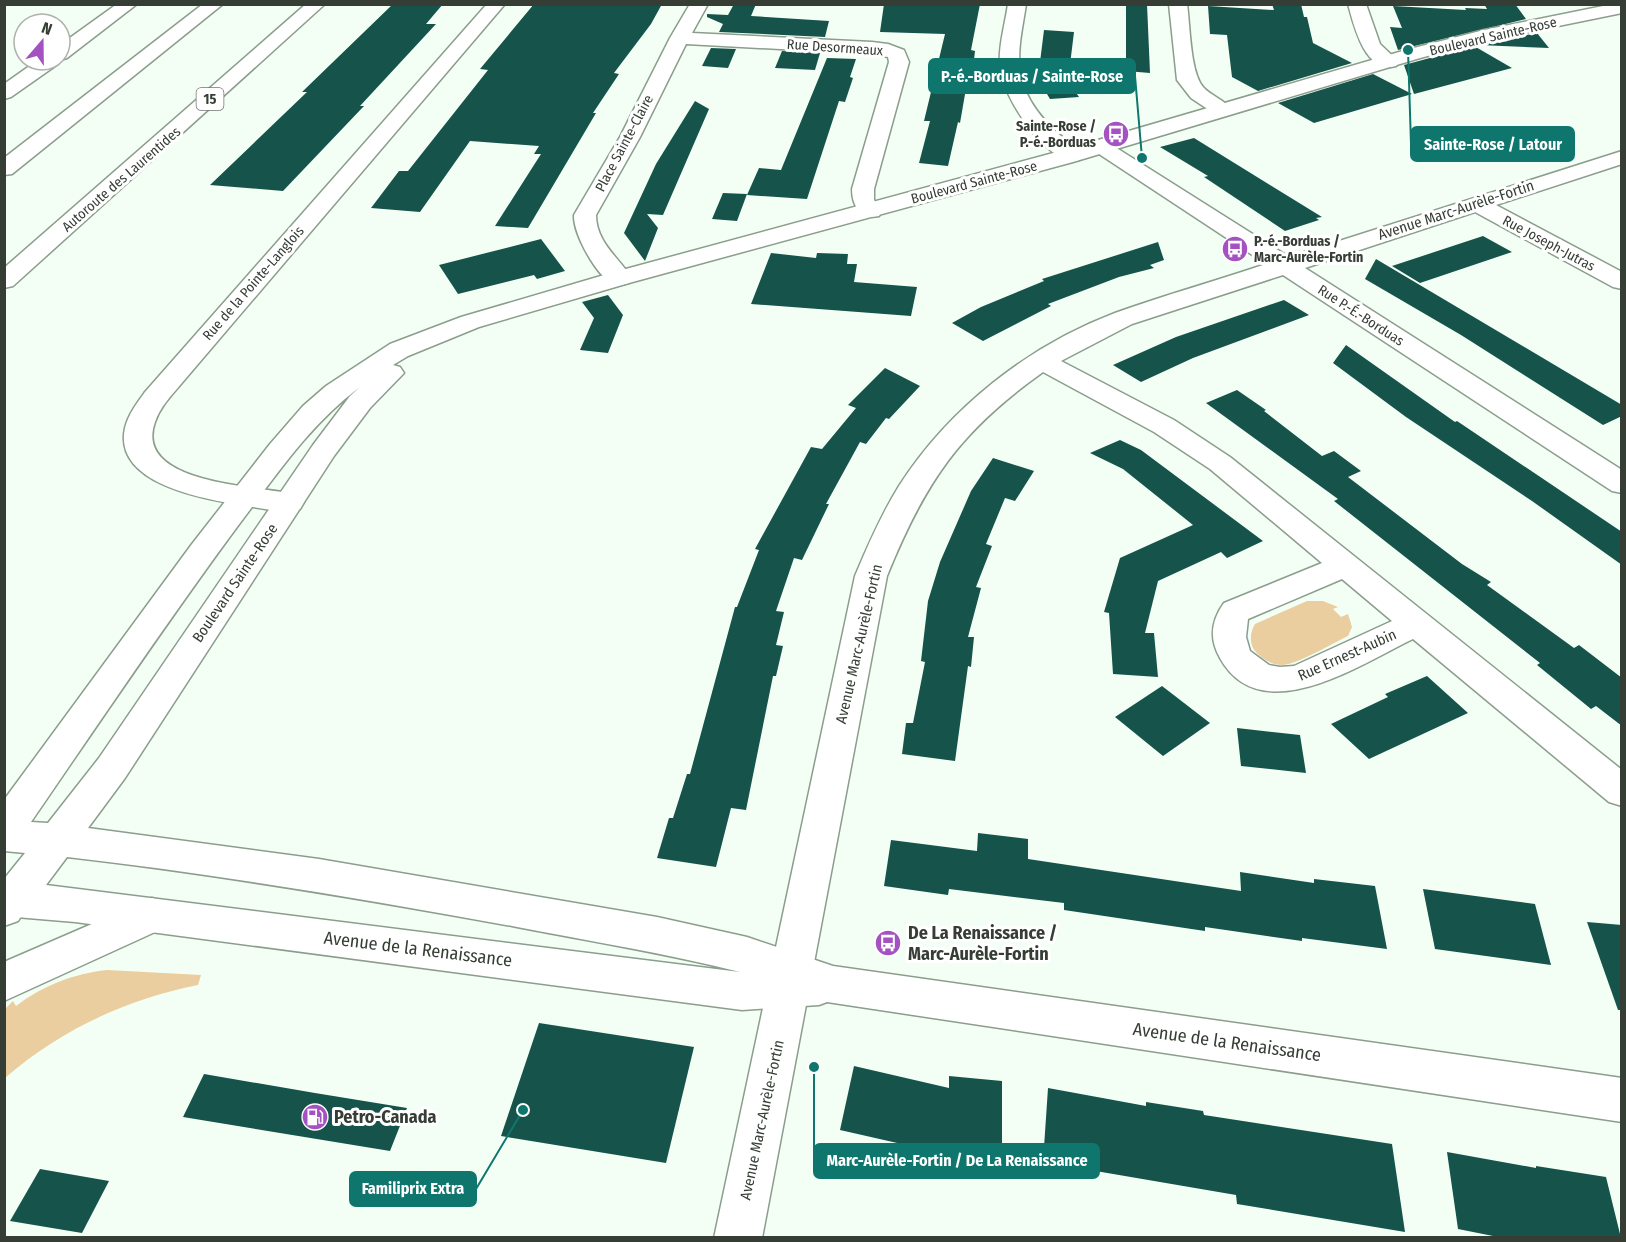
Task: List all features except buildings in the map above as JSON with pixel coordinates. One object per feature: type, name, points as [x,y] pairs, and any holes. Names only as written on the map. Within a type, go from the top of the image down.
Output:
[{"type":"main road","points":[[72,45],[129,4]]},
{"type":"main road","points":[[4,169],[216,4]]},
{"type":"main road","name":"Autoroute des Laurentides","points":[[4,281],[317,4]]},
{"type":"main road","name":"Rue de la Pointe-Langlois","points":[[289,502],[214,490],[180,481],[150,463],[140,448],[138,438],[146,413],[171,378],[497,4]]},
{"type":"main road","name":"Place Sainte-Claire","points":[[620,278],[592,241],[585,227],[585,215],[630,137],[679,38],[699,4]]},
{"type":"main road","points":[[1017,4],[1010,60],[1014,83],[1037,125],[1058,146],[1071,155]]},
{"type":"main road","points":[[1178,4],[1187,80],[1198,94],[1222,110]]},
{"type":"main road","points":[[1357,4],[1373,47],[1389,62]]},
{"type":"main road","name":"Boulevard Sainte-Rose","points":[[7,903],[26,835],[197,558],[313,412],[362,373],[399,350],[431,336],[620,278],[1071,155],[1389,62],[1484,36],[1622,8]]},
{"type":"main road","name":"Rue Desormeaux","points":[[679,38],[872,48],[897,54],[899,62],[863,189],[863,201],[871,211]]},
{"type":"main road","points":[[4,93],[34,72]]},
{"type":"main road","name":"Rue P.-É.-Borduas","points":[[1100,146],[1622,484]]},
{"type":"main road","name":"Avenue Marc-Aurèle-Fortin","points":[[738,1238],[858,636],[872,576],[886,539],[910,491],[943,445],[996,393],[1041,361],[1090,334],[1132,316],[1622,157]]},
{"type":"main road","name":"Rue Joseph-Jutras","points":[[1476,204],[1622,282]]},
{"type":"main road","name":"Boulevard Sainte-Rose","points":[[26,835],[142,725],[348,417],[386,377],[453,334],[500,314]]},
{"type":"main road","name":"Rue Ernest-Aubin","points":[[1041,361],[1164,426],[1205,452],[1347,565],[1622,791]]},
{"type":"main road","name":"Rue Ernest-Aubin","points":[[1347,565],[1236,611],[1229,621],[1231,651],[1234,658],[1259,675],[1289,681],[1418,623]]},
{"type":"main road","name":"Avenue de la Renaissance","points":[[26,835],[271,867],[395,887],[692,942],[750,956],[791,979]]},
{"type":"main road","name":"Avenue de la Renaissance","points":[[7,903],[152,915],[720,988],[742,990],[791,979],[1622,1100]]},
{"type":"main road","points":[[4,982],[152,915]]},
{"type":"shaded area","points":[[1307,601],[1323,601],[1338,607],[1333,609],[1341,617],[1348,614],[1352,627],[1348,636],[1289,664],[1275,664],[1258,654],[1251,641],[1255,624]]},
{"type":"shaded area","points":[[107,970],[201,975],[198,985],[120,1008],[72,1031],[48,1045],[5,1078],[5,1009],[13,1001],[16,1006],[37,992],[59,982],[82,974]]},
{"type":"place","name":"Sainte-Rose / Latour","points":[[1408,50]]},
{"type":"place","name":"Sainte-Rose / P.-é.-Borduas","points":[[1116,134]]},
{"type":"place","name":"P.-é.-Borduas / Sainte-Rose","points":[[1142,158]]},
{"type":"place","name":"P.-é.-Borduas / Marc-Aurèle-Fortin","points":[[1235,249]]},
{"type":"place","name":"De La Renaissance / Marc-Aurèle-Fortin","points":[[888,943]]},
{"type":"place","name":"Marc-Aurèle-Fortin / De La Renaissance","points":[[814,1067]]},
{"type":"place","name":"Familiprix Extra","points":[[523,1110]]},
{"type":"place","name":"Petro-Canada","points":[[315,1117]]}]
